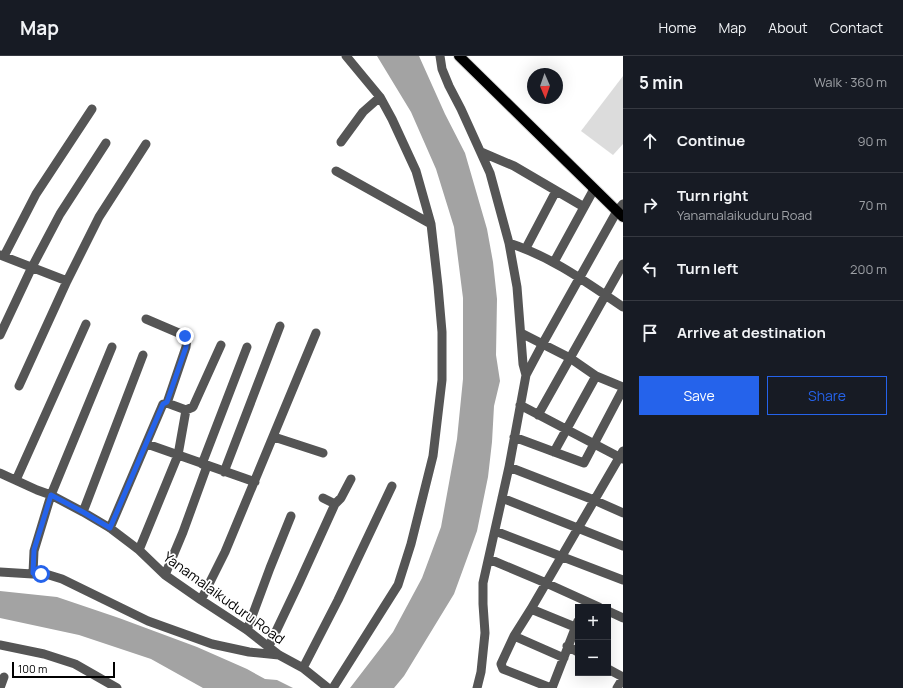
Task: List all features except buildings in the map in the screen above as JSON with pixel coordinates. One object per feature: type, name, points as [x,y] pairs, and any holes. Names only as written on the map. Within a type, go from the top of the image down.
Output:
[{"type":"main road","points":[[459,56],[594,189],[621,211]]},
{"type":"street","points":[[332,688],[398,585],[411,544],[433,456],[442,380],[442,332],[431,224],[416,171],[380,97],[346,56]]},
{"type":"street","points":[[440,56],[442,69],[449,86],[482,152],[490,173],[509,243],[517,287],[522,333],[523,364],[526,375]]},
{"type":"street","points":[[341,142],[363,112],[380,97]]},
{"type":"street","points":[[67,281],[2,256],[36,194],[92,109]]},
{"type":"street","points":[[0,335],[32,267],[60,214],[106,143]]},
{"type":"street","points":[[19,386],[67,281],[99,218],[146,144]]},
{"type":"street","points":[[482,152],[514,166],[584,207]]},
{"type":"street","points":[[336,171],[431,224]]},
{"type":"street","points":[[554,262],[594,189]]},
{"type":"street","points":[[526,248],[556,190]]},
{"type":"street","points":[[477,688],[481,672],[485,633],[483,583],[509,467],[526,375],[542,343],[580,277],[621,211]]},
{"type":"street","points":[[509,243],[526,248],[554,262],[580,277],[623,307]]},
{"type":"street","points":[[538,414],[623,264]]},
{"type":"street","points":[[110,528],[163,404],[167,402],[186,347],[187,338],[146,319]]},
{"type":"street","points":[[16,480],[86,324]]},
{"type":"street","points":[[224,472],[280,326]]},
{"type":"street","points":[[201,600],[225,552],[274,437],[316,332]]},
{"type":"street","points":[[514,437],[584,463],[623,388],[596,376],[570,358],[522,333]]},
{"type":"street","points":[[167,402],[186,410],[190,409],[196,402],[221,345]]},
{"type":"street","points":[[33,573],[34,550],[51,495],[112,347]]},
{"type":"street","points":[[165,574],[183,532],[204,465],[247,347]]},
{"type":"street","points":[[83,512],[143,355]]},
{"type":"street","points":[[554,452],[596,376]]},
{"type":"street","points":[[520,404],[566,430],[594,444],[622,455],[514,636],[501,664],[503,669],[551,688],[564,658],[575,626]]},
{"type":"street","points":[[139,550],[178,455],[186,410]]},
{"type":"street","points":[[274,437],[323,453]]},
{"type":"street","points":[[147,444],[255,482]]},
{"type":"street","points":[[509,467],[594,500],[623,513]]},
{"type":"street","name":"Yanamalaikuduru Road","points":[[0,472],[51,495],[110,528],[139,550],[165,574],[247,630],[279,655],[303,668],[328,688]]},
{"type":"street","points":[[269,646],[335,504],[342,498],[351,479]]},
{"type":"street","points":[[303,668],[338,600],[392,486]]},
{"type":"street","points":[[323,498],[335,504]]},
{"type":"street","points":[[502,498],[623,546]]},
{"type":"street","points":[[247,630],[291,516]]},
{"type":"street","points":[[495,530],[623,580]]},
{"type":"street","points":[[489,559],[546,583],[586,604]]},
{"type":"street","points":[[0,572],[49,575],[62,579],[148,621],[212,644],[250,652],[279,655]]},
{"type":"street","points":[[531,609],[575,624]]},
{"type":"street","points":[[611,615],[623,618]]},
{"type":"street","points":[[514,636],[564,658]]},
{"type":"street","points":[[0,645],[44,654],[75,664],[117,688]]},
{"type":"street","points":[[567,646],[575,650]]},
{"type":"street","points":[[611,671],[623,677],[617,688]]},
{"type":"street","points":[[0,688],[4,677]]},
{"type":"shaded area","points":[[377,56],[419,56],[445,114],[465,153],[487,229],[493,262],[497,299],[496,355],[500,381],[494,406],[488,477],[477,531],[454,594],[404,676],[394,688],[350,688],[393,632],[422,578],[441,527],[457,439],[463,379],[463,298],[454,227],[436,169],[411,112]]},
{"type":"shaded area","points":[[623,76],[623,144],[613,155],[581,131]]},
{"type":"shaded area","points":[[0,591],[57,597],[197,647],[247,669],[265,679],[277,680],[293,688],[203,688],[151,659],[79,635],[0,618]]},
{"type":"route","points":[[41,574],[33,573],[34,550],[51,495],[110,528],[163,404],[167,402],[186,347],[187,338],[185,336]]}]
